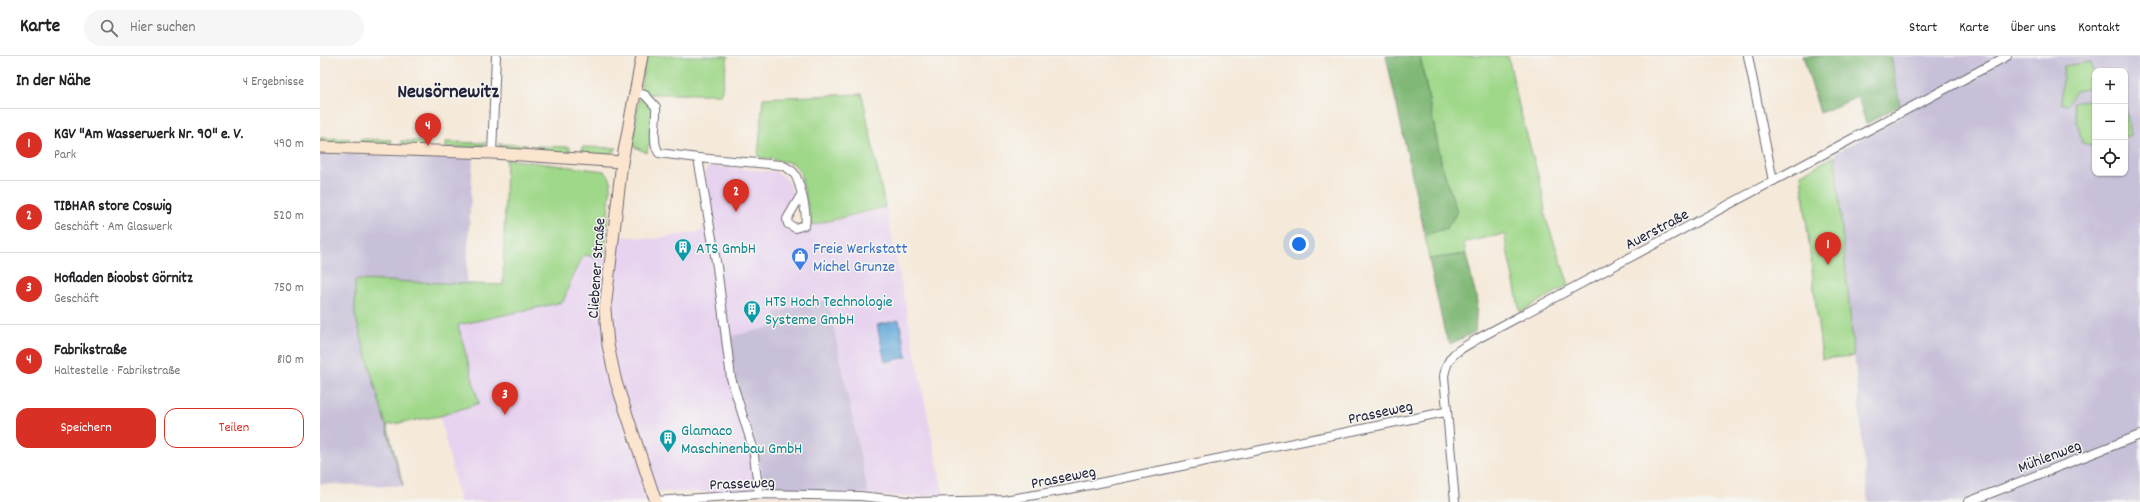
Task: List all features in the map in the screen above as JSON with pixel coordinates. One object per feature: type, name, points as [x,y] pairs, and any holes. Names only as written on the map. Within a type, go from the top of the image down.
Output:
[{"type":"street","points":[[492,153],[496,56]]},
{"type":"street","name":"Cliebener Straße","points":[[642,56],[622,162],[606,298],[607,334],[616,382],[655,501]]},
{"type":"street","points":[[1748,56],[1773,181]]},
{"type":"street","name":"Auerstraße","points":[[1455,502],[1445,412],[1444,376],[1446,362],[1454,354],[1479,338],[2006,56]]},
{"type":"street","points":[[634,92],[645,95],[656,107],[655,137],[656,149],[659,153],[781,165],[787,167],[794,174],[801,195]]},
{"type":"street","points":[[320,147],[492,153],[622,162]]},
{"type":"street","points":[[698,158],[717,267],[731,378],[753,448],[759,494]]},
{"type":"street","name":"Prasseweg","points":[[655,501],[759,494],[860,496],[916,502],[1004,500],[1065,490],[1445,412]]},
{"type":"street","name":"Mühlenweg","points":[[1968,502],[2140,435]]},
{"type":"shaded area","points":[[1891,56],[2140,56],[2140,502],[1868,502],[1835,153],[1903,116]]},
{"type":"shaded area","points":[[320,153],[473,158],[466,284],[355,280],[355,315],[403,486],[320,484]]},
{"type":"shaded area","points":[[709,166],[776,172],[785,177],[790,185],[793,198],[782,219],[783,226],[788,232],[796,233],[812,226],[886,208],[944,497],[648,491],[652,502],[524,502],[523,500],[460,502],[440,416],[478,403],[458,325],[563,302],[572,277],[585,255],[615,259],[619,236],[655,239],[702,231],[709,206],[705,171]]},
{"type":"shaded area","points":[[828,300],[868,493],[819,492],[816,489],[806,490],[805,492],[772,491],[765,485],[755,441],[743,406],[741,394],[738,394],[729,337],[778,325],[775,312]]},
{"type":"green space","points":[[647,56],[728,56],[721,94],[648,94],[640,88]]},
{"type":"green space","points":[[1386,56],[1420,56],[1442,166],[1457,212],[1447,228],[1425,235]]},
{"type":"green space","points":[[1420,56],[1508,56],[1519,106],[1542,190],[1546,219],[1569,285],[1520,312],[1504,234],[1466,242],[1464,244],[1466,254],[1429,259],[1425,235],[1446,228],[1457,212],[1442,166]]},
{"type":"green space","points":[[1803,56],[1891,56],[1900,105],[1866,124],[1858,97],[1820,113]]},
{"type":"green space","points":[[2091,62],[2092,68],[2092,88],[2076,91],[2067,105],[2061,103],[2064,66]]},
{"type":"green space","points":[[862,94],[885,207],[812,225],[800,172],[793,163],[758,157],[763,98]]},
{"type":"green space","points":[[639,98],[644,99],[653,108],[651,145],[648,145],[647,153],[633,146]]},
{"type":"green space","points":[[2092,99],[2092,145],[2082,143],[2073,103]]},
{"type":"green space","points":[[2128,119],[2131,135],[2128,136]]},
{"type":"green space","points":[[320,138],[350,139],[350,144],[320,142]]},
{"type":"green space","points":[[360,139],[391,140],[391,145],[360,145]]},
{"type":"green space","points":[[401,141],[424,141],[423,147],[401,146]]},
{"type":"green space","points":[[446,142],[486,143],[481,147],[446,148]]},
{"type":"green space","points":[[498,144],[527,145],[527,152],[502,149]]},
{"type":"green space","points":[[537,146],[570,147],[569,153],[537,152]]},
{"type":"green space","points":[[582,147],[617,148],[606,155],[596,155],[582,154]]},
{"type":"green space","points":[[1835,156],[1854,356],[1822,359],[1801,174]]},
{"type":"green space","points":[[506,159],[604,171],[609,176],[611,182],[604,258],[584,255],[572,277],[563,302],[458,325],[479,403],[440,416],[387,425],[403,486],[355,315],[355,280],[503,285]]},
{"type":"green space","points":[[1466,254],[1477,301],[1475,332],[1450,344],[1445,334],[1429,259]]},
{"type":"water","points":[[899,320],[907,357],[885,362],[877,325]]},
{"type":"place","name":"Fabrikstraße","points":[[428,146]]},
{"type":"place","name":"TIBHAR store Coswig","points":[[736,212]]},
{"type":"place","name":"ATS GmbH","points":[[683,262]]},
{"type":"place","name":"KGV \"Am Wasserwerk Nr. 90\" e. V.","points":[[1828,265]]},
{"type":"place","name":"Freie Werkstatt Michel Grunze","points":[[800,271]]},
{"type":"place","name":"HTS Hoch Technologie Systeme GmbH","points":[[752,324]]},
{"type":"place","name":"Hofladen Bioobst Görnitz","points":[[505,415]]},
{"type":"place","name":"Glamaco Maschinenbau GmbH","points":[[668,453]]},
{"type":"district","name":"Neusörnewitz","points":[[448,90]]}]
